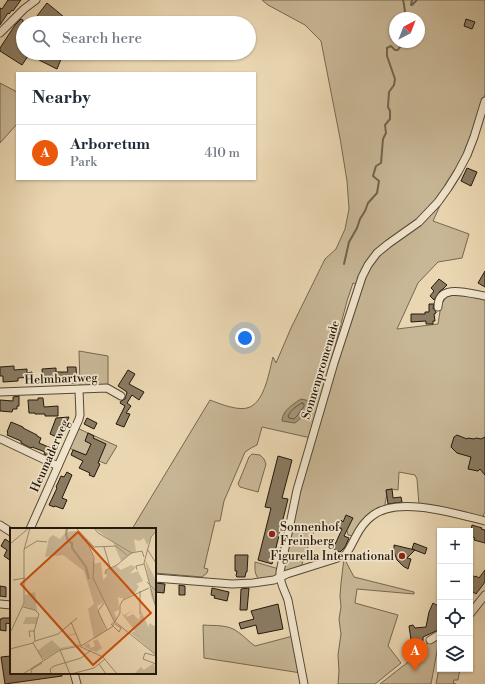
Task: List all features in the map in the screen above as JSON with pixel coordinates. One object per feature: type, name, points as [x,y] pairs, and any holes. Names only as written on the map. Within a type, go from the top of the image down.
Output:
[{"type":"street","points":[[16,16],[24,8],[36,0]]},
{"type":"street","points":[[0,33],[16,16]]},
{"type":"street","name":"Sonnenpromenade","points":[[304,684],[288,600],[280,578],[280,568],[291,524],[297,490],[334,363],[362,277],[368,265],[377,253],[419,222],[438,202],[448,188],[458,172],[474,137],[485,101]]},
{"type":"street","points":[[438,307],[438,302],[441,297],[450,292],[466,292],[485,296]]},
{"type":"street","name":"Helmhartweg","points":[[0,392],[108,388],[120,396]]},
{"type":"street","name":"Heumaderweg","points":[[30,528],[79,419],[79,390]]},
{"type":"street","points":[[1,439],[58,466]]},
{"type":"street","points":[[156,578],[243,584],[274,580],[291,573],[343,557],[358,532],[370,518],[375,514],[389,508],[411,506],[428,507],[485,521]]},
{"type":"street","points":[[0,525],[10,531]]},
{"type":"street","points":[[473,610],[485,595]]},
{"type":"street","points":[[0,604],[10,605]]},
{"type":"street","points":[[430,640],[437,636]]},
{"type":"street","points":[[74,674],[77,684]]},
{"type":"shaded area","points":[[262,0],[485,0],[485,94],[465,153],[433,221],[469,234],[462,258],[438,262],[418,283],[397,329],[438,324],[442,299],[454,293],[485,299],[485,512],[482,518],[419,505],[417,479],[415,475],[399,472],[398,490],[386,490],[387,494],[385,505],[387,507],[353,536],[348,535],[347,531],[338,527],[319,523],[311,538],[301,567],[282,573],[297,500],[359,286],[353,283],[311,438],[262,427],[257,445],[245,452],[224,501],[220,521],[215,521],[204,568],[208,569],[207,573],[202,577],[156,573],[156,528],[133,528],[210,400],[241,409],[250,407],[259,398],[266,385],[273,357],[276,363],[291,328],[325,259],[336,249],[345,229],[349,209],[347,181],[321,41],[305,25],[268,5]]},
{"type":"shaded area","points":[[0,83],[16,91],[16,125],[0,143]]},
{"type":"shaded area","points":[[79,351],[108,356],[108,385],[80,386]]},
{"type":"shaded area","points":[[77,428],[117,446],[106,464],[69,448]]},
{"type":"shaded area","points":[[252,454],[260,455],[266,464],[258,492],[240,487],[238,484],[249,457]]},
{"type":"shaded area","points":[[344,558],[354,577],[414,592],[414,594],[357,589],[355,603],[398,615],[388,646],[401,663],[375,684],[338,684],[338,655],[341,634],[339,619],[341,607],[340,596]]},
{"type":"shaded area","points":[[255,562],[279,569],[277,576],[260,580],[256,574]]},
{"type":"shaded area","points":[[203,625],[221,626],[234,629],[255,646],[293,636],[301,673],[204,658]]},
{"type":"shaded area","points":[[437,638],[437,651],[431,684],[380,684],[412,659],[425,645]]},
{"type":"shaded area","points":[[438,672],[459,672],[458,680],[454,680],[453,683],[456,684],[436,684]]},
{"type":"water","points":[[301,399],[310,401],[308,408],[302,416],[295,423],[282,421],[282,417],[286,411]]},
{"type":"building","points":[[8,0],[21,0],[13,11],[12,10],[9,14],[8,13],[0,25],[0,8],[2,9]]},
{"type":"building","points":[[47,3],[63,16],[37,16]]},
{"type":"building","points":[[466,19],[475,22],[472,29],[464,26]]},
{"type":"building","points":[[16,24],[16,60],[25,60],[22,65],[0,51],[0,48]]},
{"type":"building","points":[[39,60],[61,60],[57,69]]},
{"type":"building","points":[[467,168],[477,172],[471,186],[461,181]]},
{"type":"building","points":[[485,271],[485,287],[478,283]]},
{"type":"building","points":[[439,279],[447,285],[440,291],[434,300],[430,296],[434,291],[431,288]]},
{"type":"building","points":[[429,304],[434,304],[433,308],[436,312],[434,314],[435,321],[433,321],[433,324],[426,324],[426,321],[411,322],[411,314],[425,314],[425,312],[429,312]]},
{"type":"building","points":[[14,366],[14,370],[27,369],[27,373],[32,372],[32,377],[18,378],[18,381],[3,382],[3,376],[0,376],[0,367]]},
{"type":"building","points":[[67,367],[76,367],[77,383],[71,383],[71,381],[43,381],[42,369],[56,368],[56,372],[68,372]]},
{"type":"building","points":[[128,370],[135,374],[129,384],[144,392],[139,400],[132,395],[127,403],[131,406],[126,413],[130,414],[124,427],[116,424],[125,406],[120,403],[125,399],[127,392],[118,386]]},
{"type":"building","points":[[19,396],[19,406],[17,406],[17,409],[13,409],[12,412],[0,411],[0,400],[13,401],[13,397]]},
{"type":"building","points":[[38,398],[43,398],[44,407],[58,406],[58,416],[45,416],[45,414],[29,413],[28,400],[38,400]]},
{"type":"building","points":[[69,417],[61,439],[50,434],[56,418]]},
{"type":"building","points":[[87,418],[97,423],[94,429],[84,424]]},
{"type":"building","points":[[11,422],[23,427],[41,438],[39,443],[56,450],[53,458],[44,454],[45,452],[32,447],[31,448],[21,443],[21,441],[7,435]]},
{"type":"building","points":[[88,433],[94,436],[93,438],[106,444],[94,477],[89,475],[90,473],[79,468],[83,461],[71,455],[73,450],[86,455],[91,444],[85,441]]},
{"type":"building","points":[[457,435],[467,439],[481,439],[485,437],[485,475],[480,469],[478,471],[468,469],[471,457],[457,453],[451,447],[454,437]]},
{"type":"building","name":"Sonnenhof Freinberg","points":[[278,456],[292,460],[282,498],[288,499],[272,564],[258,560],[271,508],[265,507]]},
{"type":"building","points":[[67,472],[72,475],[62,498],[67,500],[63,509],[49,505],[61,476],[64,477]]},
{"type":"building","points":[[392,489],[393,498],[401,497],[402,502],[388,504],[386,490]]},
{"type":"building","points":[[346,515],[353,518],[344,536],[349,538],[345,547],[340,552],[333,549],[342,529],[338,527],[341,520],[343,522]]},
{"type":"building","points":[[472,525],[485,530],[485,543],[474,540],[473,528],[471,528]]},
{"type":"building","points":[[5,539],[10,542],[10,560],[4,556],[7,550],[1,546]]},
{"type":"building","points":[[414,543],[427,548],[425,554],[412,549]]},
{"type":"building","name":"Figurella International","points":[[394,545],[415,550],[407,558],[411,559],[408,569],[397,560],[394,552]]},
{"type":"building","points":[[235,555],[248,555],[247,572],[245,577],[236,576],[237,571],[235,571]]},
{"type":"building","points":[[485,570],[485,582],[476,594],[473,592],[473,576],[479,578]]},
{"type":"building","points":[[156,583],[165,584],[164,593],[156,592]]},
{"type":"building","points":[[179,585],[185,586],[185,595],[179,595]]},
{"type":"building","points":[[0,586],[6,587],[6,597],[0,596]]},
{"type":"building","points":[[212,588],[229,592],[227,601],[214,598],[215,596],[211,595]]},
{"type":"building","points":[[249,588],[247,610],[240,610],[241,589]]},
{"type":"building","points":[[433,603],[437,605],[437,630],[423,637],[423,641],[419,641],[415,647],[409,642],[411,640],[409,626],[413,625],[415,628],[426,627],[429,612]]},
{"type":"building","points":[[278,604],[283,629],[258,634],[256,625],[241,629],[239,623],[254,619],[251,611]]},
{"type":"building","points":[[10,618],[10,624],[6,623],[6,631],[0,630],[0,619]]},
{"type":"building","points":[[10,656],[10,674],[62,674],[62,676],[5,684],[1,657]]},
{"type":"waterway","points":[[403,0],[405,12]]},
{"type":"waterway","points":[[412,0],[411,5],[417,0]]},
{"type":"waterway","points":[[344,264],[349,242],[368,203],[377,193],[379,181],[373,176],[376,166],[381,163],[383,139],[386,133],[385,125],[390,119],[390,111],[388,107],[389,92],[394,85],[395,79],[387,56],[387,48],[389,47]]},
{"type":"waterway","points":[[393,48],[395,50],[398,50],[399,48]]},
{"type":"place","name":"Sonnenhof Freinberg","points":[[272,534]]},
{"type":"place","name":"Figurella International","points":[[402,556]]},
{"type":"place","name":"Arboretum","points":[[415,671]]}]
